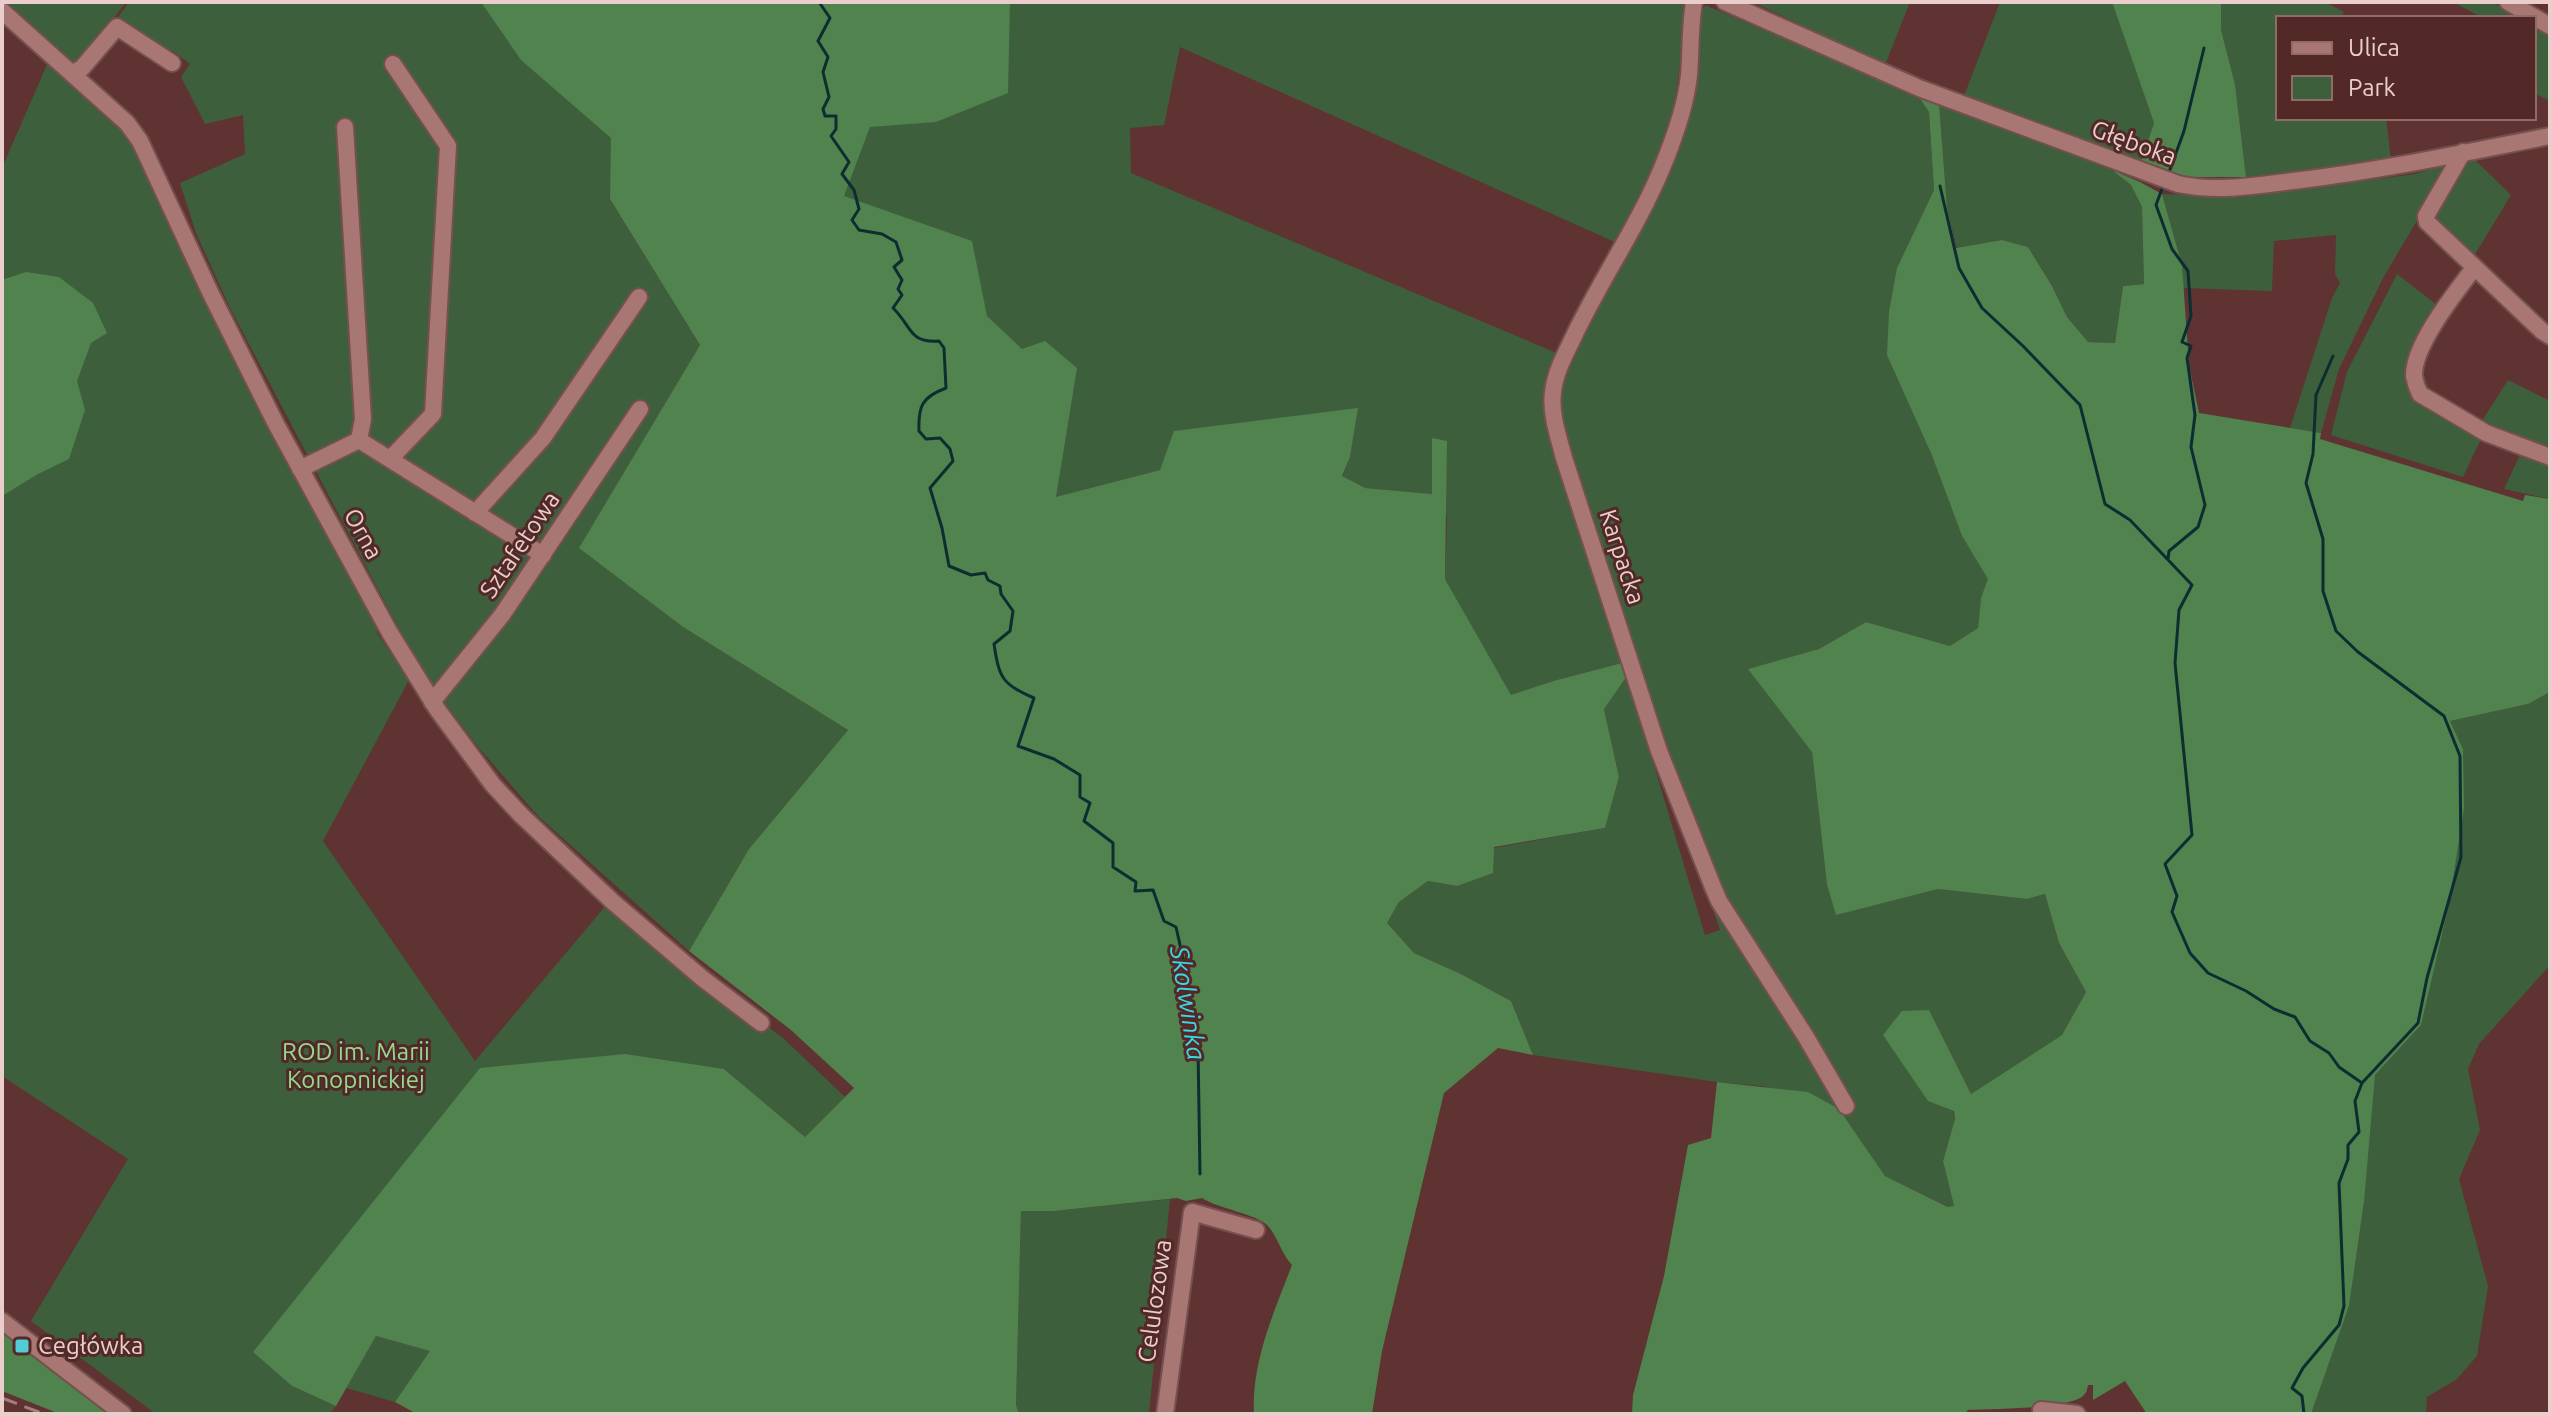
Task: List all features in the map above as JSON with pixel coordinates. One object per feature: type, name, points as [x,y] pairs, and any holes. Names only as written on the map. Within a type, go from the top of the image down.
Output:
[{"type":"street","name":"Karpacka","points":[[1694,2],[1689,77],[1678,124],[1642,210],[1581,320],[1560,367],[1553,393],[1555,418],[1564,458],[1659,751],[1713,887],[1846,1106]]},
{"type":"street","name":"Głęboka","points":[[1725,2],[1919,88],[2178,184],[2205,189],[2243,188],[2334,177],[2550,136]]},
{"type":"street","points":[[2508,2],[2532,16]]},
{"type":"street","name":"Orna","points":[[2,11],[127,123],[140,141],[210,292],[300,469],[390,633],[432,702],[493,785],[613,902],[761,1023]]},
{"type":"street","points":[[73,73],[82,68],[117,27],[172,63]]},
{"type":"street","points":[[390,459],[433,414],[448,146],[393,64]]},
{"type":"street","points":[[345,127],[363,419],[359,440]]},
{"type":"street","points":[[2463,152],[2426,216],[2430,227],[2550,336]]},
{"type":"street","points":[[2474,268],[2439,314],[2425,343],[2414,371],[2420,394],[2486,433],[2550,457]]},
{"type":"street","points":[[475,513],[543,438],[639,297]]},
{"type":"street","name":"Sztafetowa","points":[[432,702],[502,615],[640,409]]},
{"type":"street","points":[[359,440],[543,555]]},
{"type":"street","points":[[300,469],[359,440]]},
{"type":"street","name":"Celulozowa","points":[[1165,1414],[1192,1212],[1256,1230]]},
{"type":"street","points":[[2,1321],[123,1414]]},
{"type":"street","points":[[2041,1410],[2077,1414]]},
{"type":"green space","points":[[7,2],[126,2],[77,67]]},
{"type":"green space","points":[[129,2],[1688,2],[1673,117],[1655,166],[1617,243],[1180,47],[1164,125],[1130,128],[1131,173],[1559,354],[1546,382],[1548,415],[1622,663],[1553,681],[1511,696],[1445,579],[1447,519],[1432,439],[1432,494],[1365,488],[1342,477],[1350,457],[1358,408],[1160,470],[1087,489],[1220,877],[1186,1201],[973,940],[612,138],[610,199],[700,345],[580,548],[683,627],[848,730],[749,849],[689,951],[538,816],[479,748],[417,663],[230,308],[196,233],[180,183],[245,154],[243,115],[205,124],[181,77],[190,64],[172,50],[168,55],[116,20]]},
{"type":"green space","points":[[481,2],[1010,2],[1008,93],[936,122],[870,127],[844,196],[972,241],[987,316],[1022,349],[1045,341],[1077,368],[1056,497],[1160,470],[1174,431],[1358,408],[1350,457],[1342,476],[1365,488],[1432,494],[1432,438],[1447,441],[1445,579],[1511,695],[1622,663],[1627,676],[1604,709],[1619,777],[1605,828],[1494,847],[1493,873],[1457,886],[1428,881],[1399,902],[1387,923],[1414,953],[1511,1001],[1533,1055],[1498,1048],[1444,1093],[1382,1351],[1372,1414],[1254,1414],[1260,1357],[1292,1265],[1263,1222],[1202,1198],[1021,1211],[1016,1405],[1019,1414],[417,1414],[395,1402],[430,1351],[376,1336],[336,1406],[292,1386],[253,1352],[480,1068],[625,1054],[724,1069],[805,1137],[854,1088],[791,1030],[689,951],[749,849],[848,730],[683,627],[579,548],[700,345],[610,199],[611,138],[521,60]]},
{"type":"green space","points":[[1753,2],[1910,2],[1885,65]]},
{"type":"green space","points":[[2000,2],[2112,2],[2154,123],[2140,165],[1964,96]]},
{"type":"green space","points":[[2112,2],[2221,2],[2221,30],[2235,84],[2246,177],[2171,177],[2140,165],[2154,123]]},
{"type":"green space","points":[[2221,2],[2325,2],[2344,12],[2342,16],[2276,16],[2276,120],[2386,120],[2391,160],[2246,177],[2235,84],[2221,30]]},
{"type":"green space","points":[[2453,2],[2492,2],[2517,16],[2479,16]]},
{"type":"green space","points":[[1705,5],[1917,94],[1929,112],[1934,190],[1897,268],[1931,453],[1962,536],[1989,580],[1981,598],[1978,628],[1950,646],[1866,622],[1819,649],[1749,669],[1812,752],[1827,885],[1836,914],[1938,889],[2027,899],[2045,894],[2059,943],[2086,992],[2062,1035],[1971,1094],[1929,1010],[1955,1119],[1943,1161],[1954,1206],[1949,1207],[1885,1176],[1839,1109],[1762,1086],[1533,1055],[1511,1001],[1414,953],[1387,923],[1399,902],[1428,881],[1457,886],[1494,848],[1605,828],[1619,777],[1604,708],[1627,676],[1705,935],[1720,930],[1562,423],[1560,394],[1569,365],[1668,172],[1698,20]]},
{"type":"green space","points":[[2536,26],[2550,34],[2550,101],[2536,94]]},
{"type":"green space","name":"ROD im. Marii Konopnickiej","points":[[49,60],[129,133],[176,240],[327,536],[379,623],[377,633],[409,680],[323,841],[475,1061],[608,903],[784,1039],[845,1097],[805,1137],[724,1069],[254,1351],[292,1386],[336,1406],[329,1414],[156,1414],[31,1321],[128,1159],[2,1076],[2,168]]},
{"type":"green space","points":[[1917,94],[1939,103],[1947,208],[1956,248],[2002,240],[2028,247],[2067,317],[2088,342],[2115,343],[2123,286],[2144,284],[2142,207],[2131,185],[2112,170],[2162,194],[2182,265],[2189,365],[2199,413],[2321,433],[2320,439],[2523,501],[2525,495],[2550,499],[2550,692],[2528,704],[2450,721],[2463,749],[2464,808],[2449,904],[2421,1025],[2375,1075],[2364,1202],[2349,1306],[2311,1414],[2147,1414],[2125,1381],[2093,1400],[2093,1385],[2088,1385],[2083,1396],[2062,1404],[1968,1410],[1965,1414],[1632,1414],[1633,1395],[1664,1276],[1688,1145],[1711,1138],[1717,1082],[1808,1092],[1839,1109],[1885,1176],[1948,1207],[1954,1206],[1943,1161],[1955,1119],[1954,1111],[1928,1101],[1883,1035],[1902,1011],[1929,1010],[1971,1094],[2062,1035],[2086,992],[2059,943],[2045,894],[2027,899],[1938,889],[1836,915],[1827,885],[1812,752],[1748,669],[1819,649],[1866,622],[1950,646],[1978,628],[1981,598],[1988,579],[1962,536],[1931,453],[1887,355],[1889,312],[1897,268],[1934,190],[1929,112]]},
{"type":"green space","points":[[1939,103],[2112,170],[2131,185],[2142,207],[2144,284],[2123,286],[2115,343],[2088,342],[2067,317],[2028,247],[2002,240],[1957,248],[1947,208]]},
{"type":"green space","points":[[2471,156],[2511,195],[2474,256],[2434,221],[2433,215]]},
{"type":"green space","points":[[2451,163],[2383,278],[2339,369],[2321,433],[2290,428],[2332,298],[2340,283],[2335,274],[2336,235],[2274,241],[2272,291],[2183,288],[2182,265],[2162,194],[2243,197],[2415,174]]},
{"type":"green space","points":[[26,272],[59,277],[93,303],[107,333],[91,343],[77,381],[85,410],[69,459],[2,496],[2,280]]},
{"type":"green space","points":[[2397,274],[2437,305],[2408,366],[2411,395],[2481,439],[2463,477],[2331,435],[2347,372]]},
{"type":"green space","points":[[2508,380],[2550,401],[2550,499],[2504,489],[2526,442],[2480,424]]},
{"type":"green space","points":[[2550,692],[2550,965],[2479,1044],[2468,1069],[2480,1130],[2459,1179],[2488,1286],[2477,1356],[2457,1379],[2427,1397],[2426,1414],[2311,1414],[2349,1306],[2364,1202],[2353,1140],[2375,1075],[2421,1025],[2463,749],[2450,721],[2528,704]]},
{"type":"green space","points":[[1170,1199],[1149,1414],[1019,1414],[1016,1405],[1021,1210],[1054,1211]]},
{"type":"green space","points":[[2,1329],[114,1414],[60,1414],[2,1391]]},
{"type":"green space","points":[[376,1336],[431,1351],[395,1402],[346,1388]]},
{"type":"waterway","name":"Skolwinka","points":[[819,2],[830,18],[818,41],[828,57],[823,72],[829,97],[823,109],[825,116],[836,116],[836,129],[831,136],[849,162],[842,174],[854,190],[859,209],[852,220],[859,230],[882,234],[896,242],[902,260],[894,267],[902,280],[898,289],[902,295],[893,308],[916,336],[939,341],[944,348],[946,388],[923,404],[919,431],[926,439],[940,438],[950,449],[953,461],[930,488],[949,566],[971,575],[985,573],[988,580],[1000,586],[1001,594],[1013,611],[1010,631],[994,644],[1004,678],[1015,689],[1034,698],[1018,746],[1054,759],[1080,775],[1080,797],[1090,803],[1084,821],[1113,843],[1113,867],[1136,882],[1135,891],[1153,890],[1164,921],[1176,927],[1198,1048],[1200,1174]]},
{"type":"waterway","points":[[2168,175],[2184,131],[2204,48]]},
{"type":"waterway","points":[[1940,186],[1959,268],[1982,308],[2080,405],[2105,504],[2130,520],[2192,585],[2179,610],[2175,663],[2192,835],[2165,864],[2177,896],[2172,912],[2190,953],[2208,973],[2295,1017],[2310,1041],[2329,1053],[2339,1067],[2362,1083]]},
{"type":"waterway","points":[[2163,186],[2156,205],[2172,249],[2188,271],[2191,316],[2182,342],[2191,346],[2187,358],[2195,415],[2191,447],[2205,505],[2198,527],[2169,551],[2168,559]]},
{"type":"waterway","points":[[2304,1414],[2302,1396],[2292,1388],[2303,1368],[2339,1325],[2344,1306],[2339,1183],[2348,1159],[2348,1145],[2359,1132],[2355,1101],[2362,1083],[2418,1023],[2427,978],[2461,857],[2460,756],[2444,716],[2358,652],[2336,631],[2323,591],[2323,539],[2306,483],[2313,454],[2316,395],[2333,356]]},
{"type":"railway","points":[[2,1398],[44,1414]]},
{"type":"place","name":"Cegłówka","points":[[22,1346]]}]
